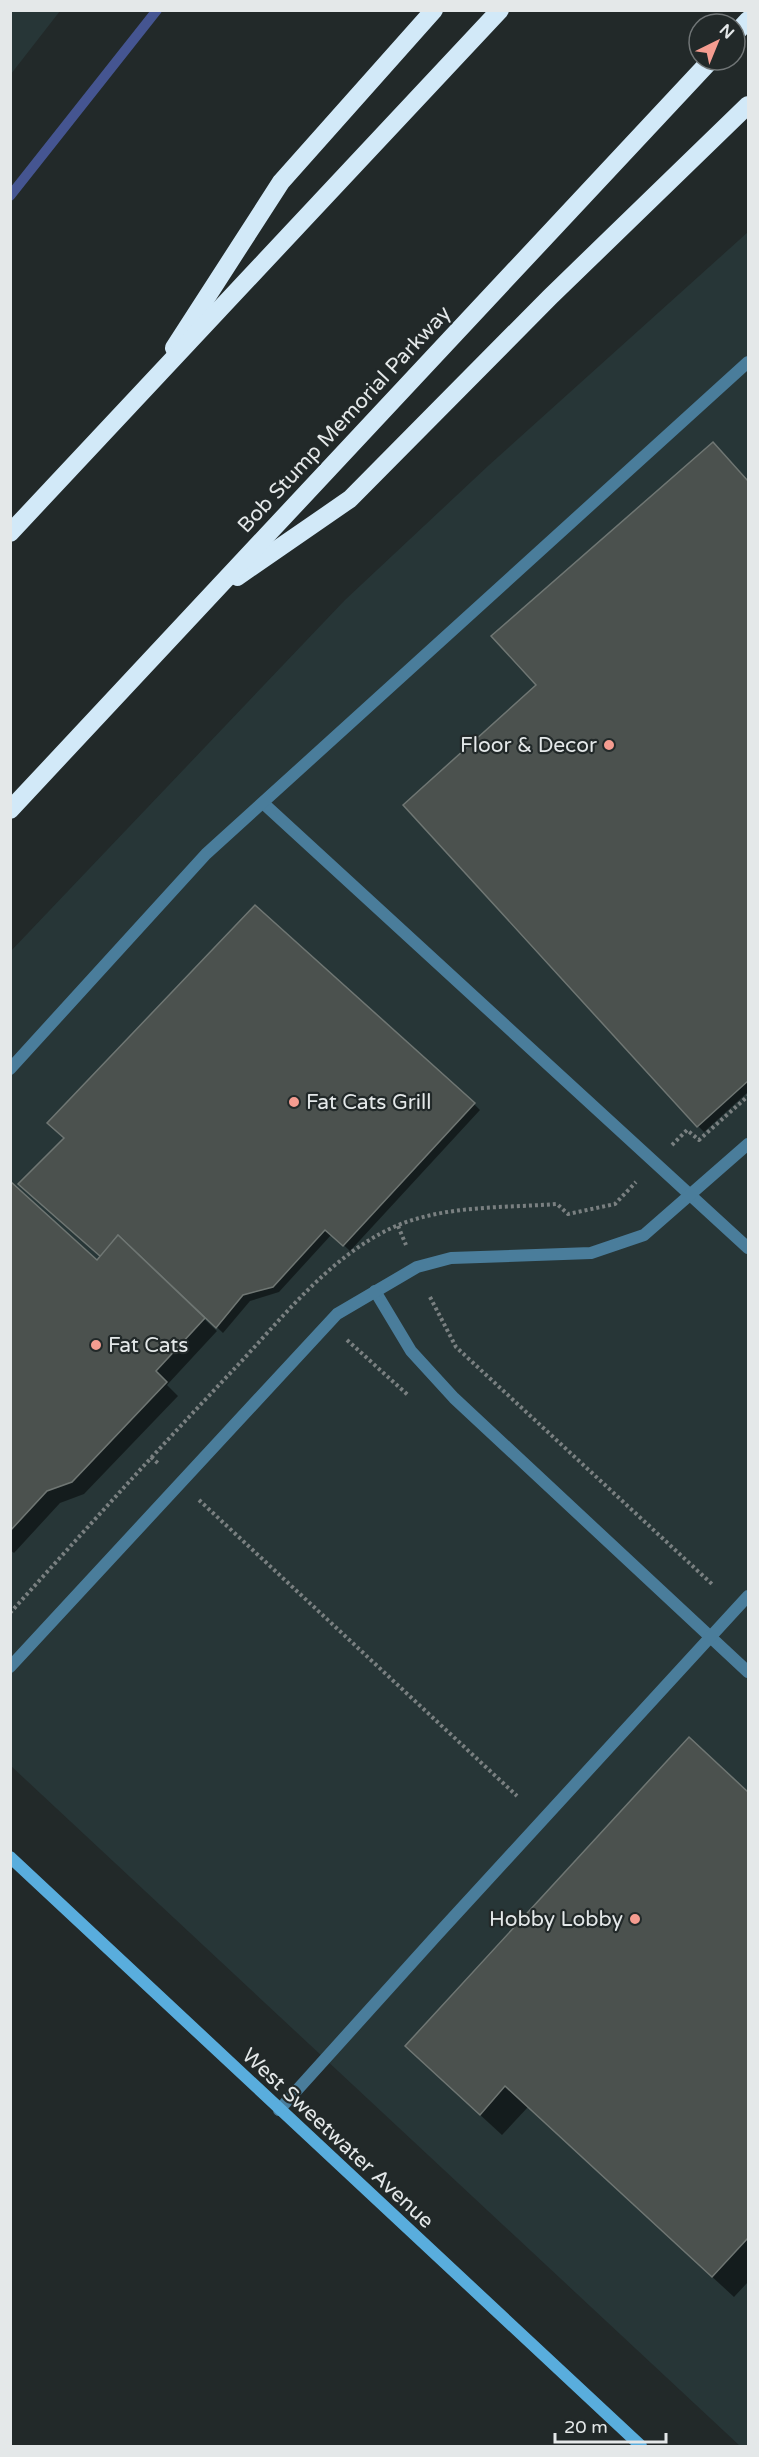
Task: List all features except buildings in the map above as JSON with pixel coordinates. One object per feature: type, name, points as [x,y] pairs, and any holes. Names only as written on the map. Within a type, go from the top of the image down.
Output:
[{"type":"highway","points":[[146,390],[282,182],[434,10]]},
{"type":"highway","points":[[10,533],[500,10]]},
{"type":"highway","name":"Bob Stump Memorial Parkway","points":[[10,810],[700,72]]},
{"type":"highway","points":[[208,596],[350,499],[550,297],[748,105]]},
{"type":"street","name":"West Sweetwater Avenue","points":[[10,1857],[641,2446]]},
{"type":"lane","points":[[10,1069],[206,854],[748,362]]},
{"type":"lane","points":[[263,803],[692,1194],[748,1248]]},
{"type":"lane","points":[[13,1658],[337,1314],[417,1268],[451,1258],[591,1253],[644,1235],[748,1144]]},
{"type":"lane","points":[[375,1291],[411,1351],[454,1398],[748,1672]]},
{"type":"lane","points":[[279,2110],[748,1596]]},
{"type":"path","points":[[672,1145],[687,1130],[699,1140],[748,1096]]},
{"type":"path","points":[[398,1226],[406,1246]]},
{"type":"path","points":[[430,1297],[456,1347],[713,1585]]},
{"type":"path","points":[[346,1340],[409,1396]]},
{"type":"path","points":[[151,1457],[159,1464]]},
{"type":"path","points":[[199,1500],[517,1796]]},
{"type":"shaded area","points":[[10,11],[60,11],[11,74]]},
{"type":"shaded area","points":[[748,232],[748,2446],[740,2446],[11,1766],[10,952],[345,600],[488,466]]},
{"type":"waterway","points":[[10,196],[157,10]]},
{"type":"place","name":"Floor & Decor","points":[[609,745]]},
{"type":"place","name":"Fat Cats Grill","points":[[294,1102]]},
{"type":"place","name":"Fat Cats","points":[[96,1345]]},
{"type":"place","name":"Hobby Lobby","points":[[635,1919]]}]
